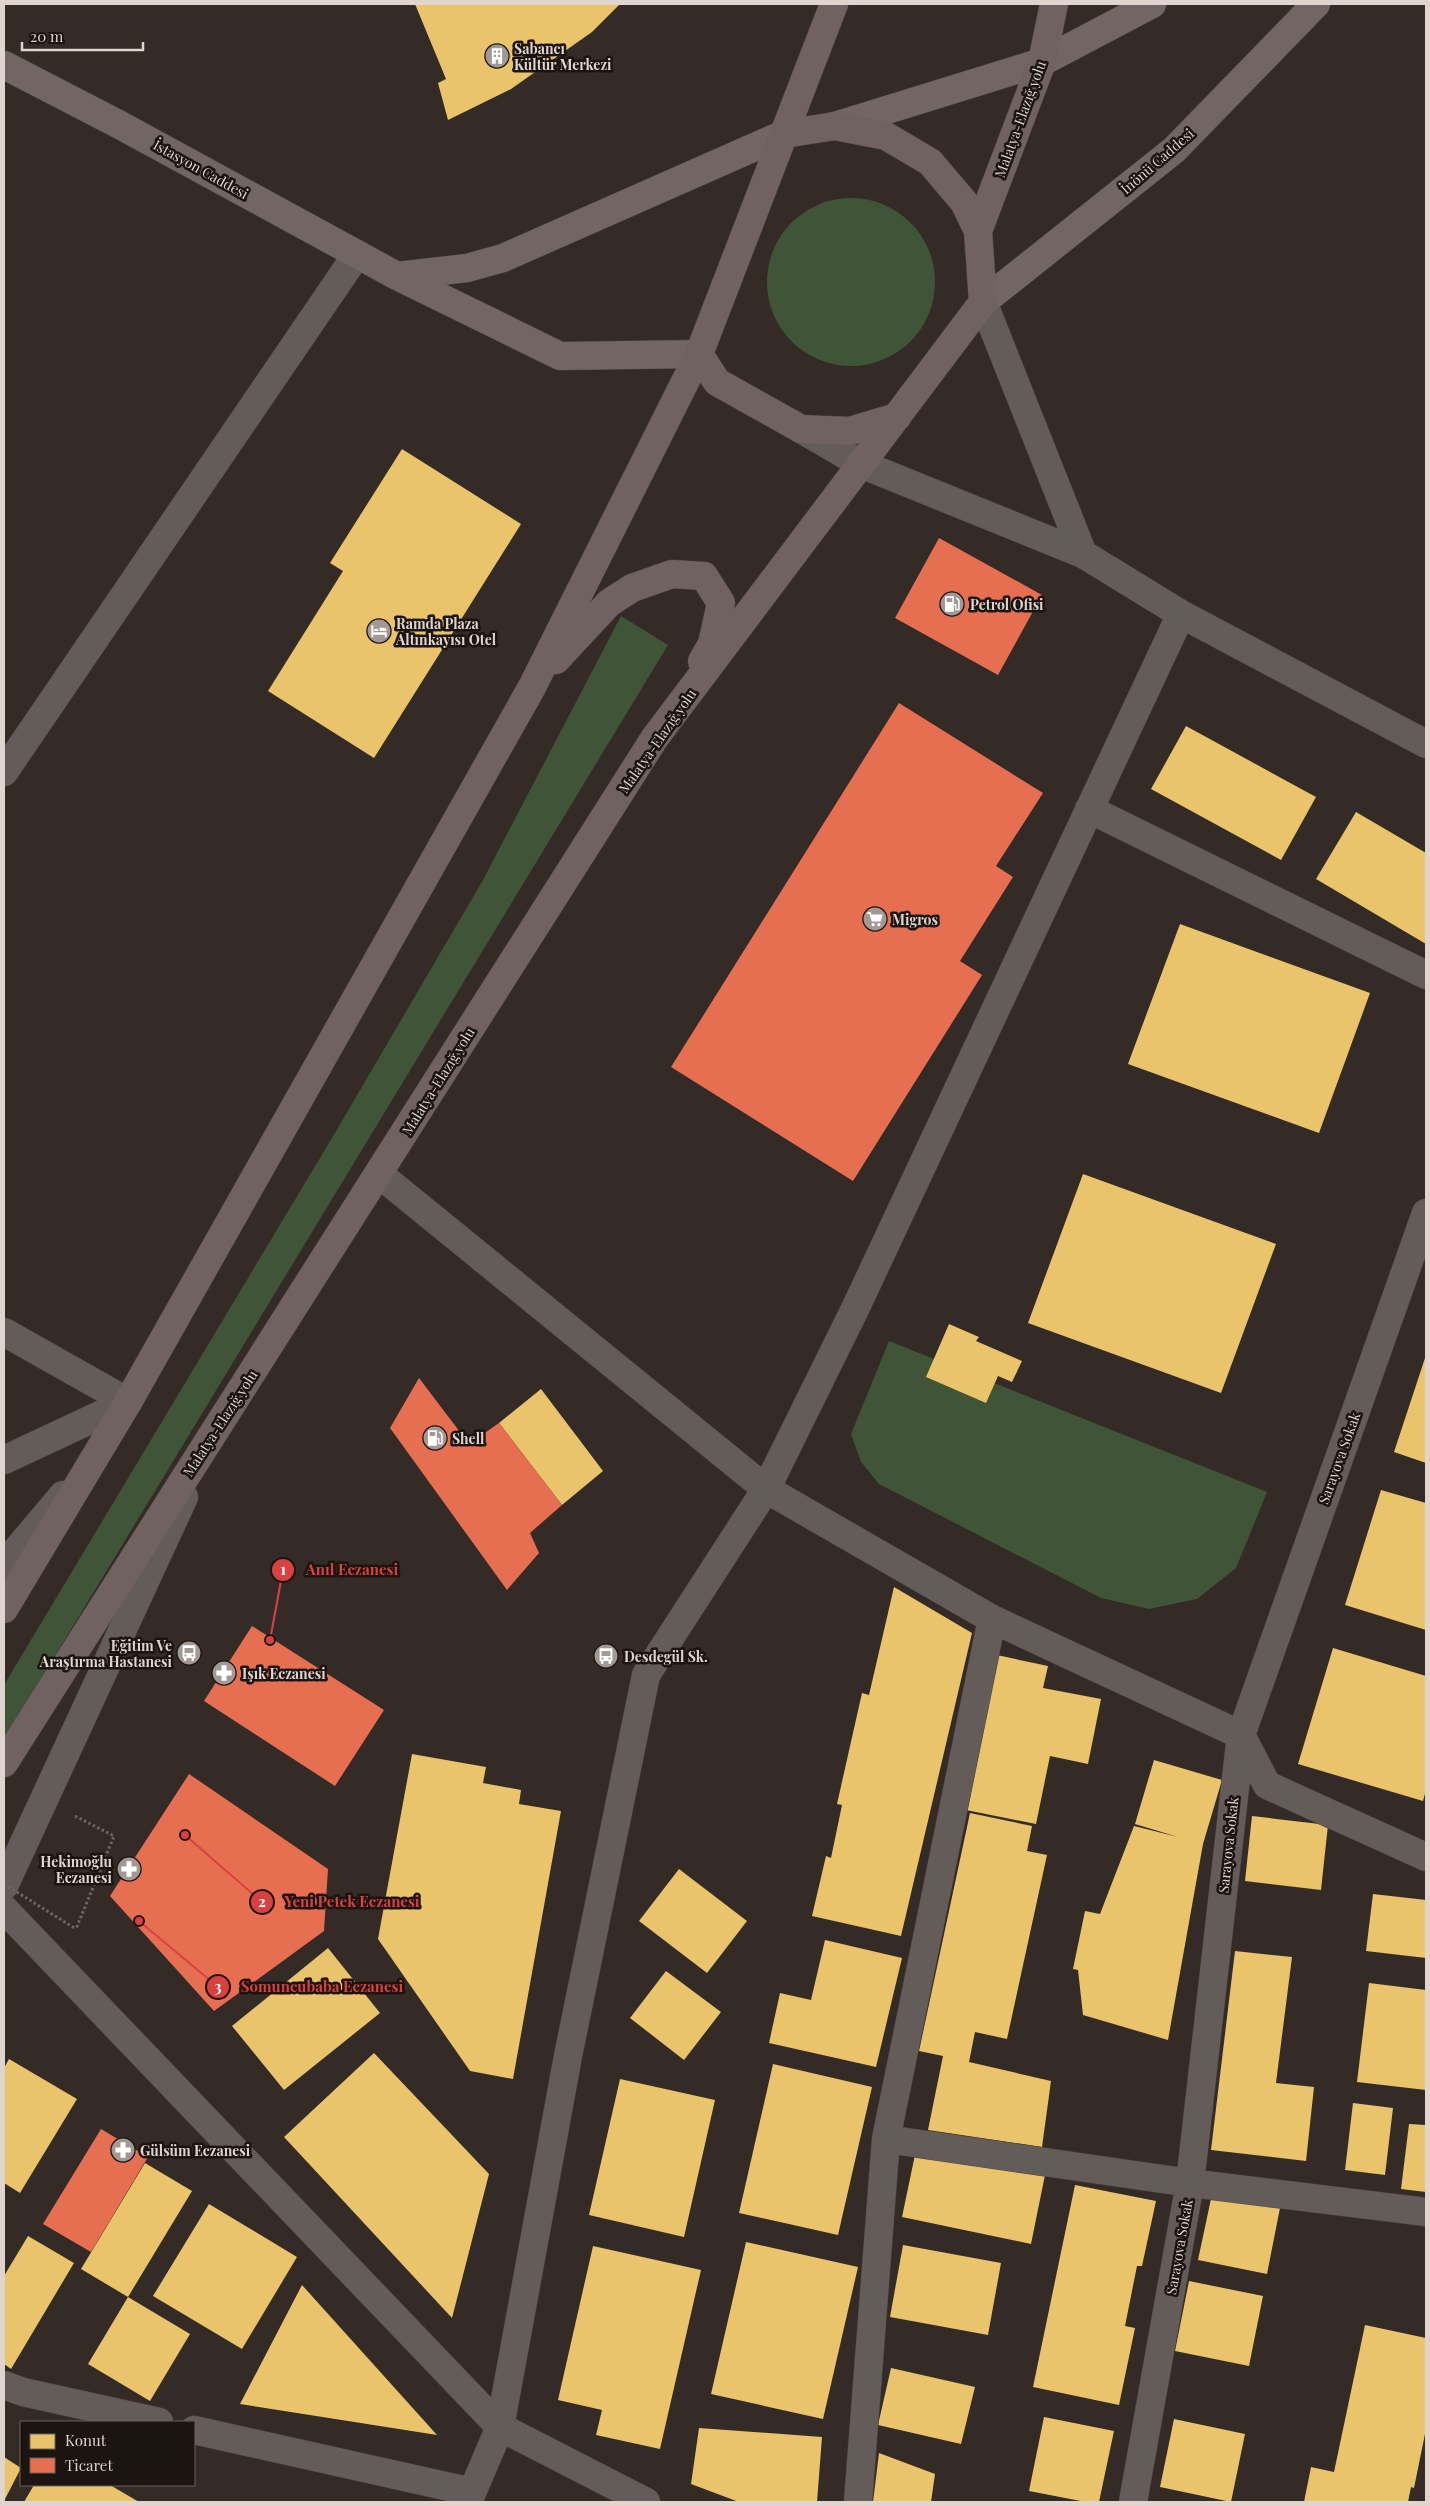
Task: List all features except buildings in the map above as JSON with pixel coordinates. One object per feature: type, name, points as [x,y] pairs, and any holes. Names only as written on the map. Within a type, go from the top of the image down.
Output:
[{"type":"highway","points":[[4,1608],[128,1402],[532,686],[699,354],[834,4]]},
{"type":"highway","name":"Malatya-Elazığ yolu","points":[[978,231],[1042,62],[1054,4]]},
{"type":"highway","points":[[784,134],[835,126],[886,136],[930,162],[964,202],[978,231],[982,302]]},
{"type":"highway","name":"Malatya-Elazığ yolu","points":[[4,1762],[654,739],[898,417],[982,302]]},
{"type":"highway","points":[[699,354],[717,382],[801,429],[850,431],[898,417]]},
{"type":"highway","points":[[532,686],[609,603],[632,588],[672,574],[704,576],[721,603],[712,644],[654,739]]},
{"type":"main road","points":[[835,126],[1042,62],[1152,4]]},
{"type":"main road","name":"İnönü Caddesi","points":[[982,302],[1174,150],[1316,4]]},
{"type":"main road","name":"İstasyon Caddesi","points":[[4,65],[120,125],[397,276],[560,356],[699,354]]},
{"type":"main road","points":[[397,276],[467,268],[503,258],[784,134]]},
{"type":"street","points":[[4,772],[357,254]]},
{"type":"street","points":[[982,302],[1083,554]]},
{"type":"street","points":[[801,429],[862,464],[1083,554],[1181,614],[1426,744]]},
{"type":"street","points":[[195,2430],[470,2497],[500,2427],[568,2056],[646,1675],[766,1489],[859,1300],[1181,614]]},
{"type":"street","points":[[1089,809],[1426,975]]},
{"type":"street","points":[[379,1174],[766,1489],[992,1619],[1241,1735],[1268,1785],[1426,1857]]},
{"type":"street","name":"Sarayova Sokak","points":[[1133,2502],[1190,2183],[1241,1735],[1426,1213]]},
{"type":"street","points":[[4,1332],[128,1402]]},
{"type":"street","points":[[4,1460],[128,1402]]},
{"type":"street","points":[[4,1885],[212,1436]]},
{"type":"street","points":[[4,1565],[95,1457]]},
{"type":"street","points":[[858,2502],[886,2139],[992,1619]]},
{"type":"street","points":[[4,1909],[500,2427],[646,2502]]},
{"type":"street","points":[[886,2139],[1190,2183],[1426,2212]]},
{"type":"street","points":[[4,2385],[23,2392],[154,2421]]},
{"type":"path","points":[[4,1885],[76,1929],[114,1836],[43,1800]]},
{"type":"green space","points":[[859,198],[883,204],[911,222],[929,250],[934,266],[934,298],[929,314],[911,342],[898,352],[875,363],[843,366],[819,360],[791,342],[781,329],[770,306],[767,274],[773,250],[791,222],[804,212],[827,201]]},
{"type":"green space","points":[[621,616],[668,645],[4,1740],[4,1685],[332,1138],[483,880]]},
{"type":"green space","points":[[889,1341],[1267,1492],[1236,1568],[1197,1599],[1149,1609],[1101,1598],[879,1484],[861,1462],[851,1434]]},
{"type":"place","name":"Sabancı Kültür Merkezi","points":[[497,56]]},
{"type":"place","name":"Petrol Ofisi","points":[[952,604]]},
{"type":"place","name":"Ramda Plaza Altınkayısı Otel","points":[[379,631]]},
{"type":"place","name":"Migros","points":[[875,919]]},
{"type":"place","name":"Shell","points":[[435,1438]]},
{"type":"place","name":"Anıl Eczanesi","points":[[270,1640]]},
{"type":"place","name":"Eğitim Ve Araştırma Hastanesi","points":[[189,1653]]},
{"type":"place","name":"Desdegül Sk.","points":[[606,1656]]},
{"type":"place","name":"Işık Eczanesi","points":[[224,1673]]},
{"type":"place","name":"Yeni Petek Eczanesi","points":[[185,1835]]},
{"type":"place","name":"Hekimoğlu Eczanesi","points":[[129,1869]]},
{"type":"place","name":"Somuncubaba Eczanesi","points":[[139,1921]]},
{"type":"place","name":"Gülsüm Eczanesi","points":[[123,2150]]}]
